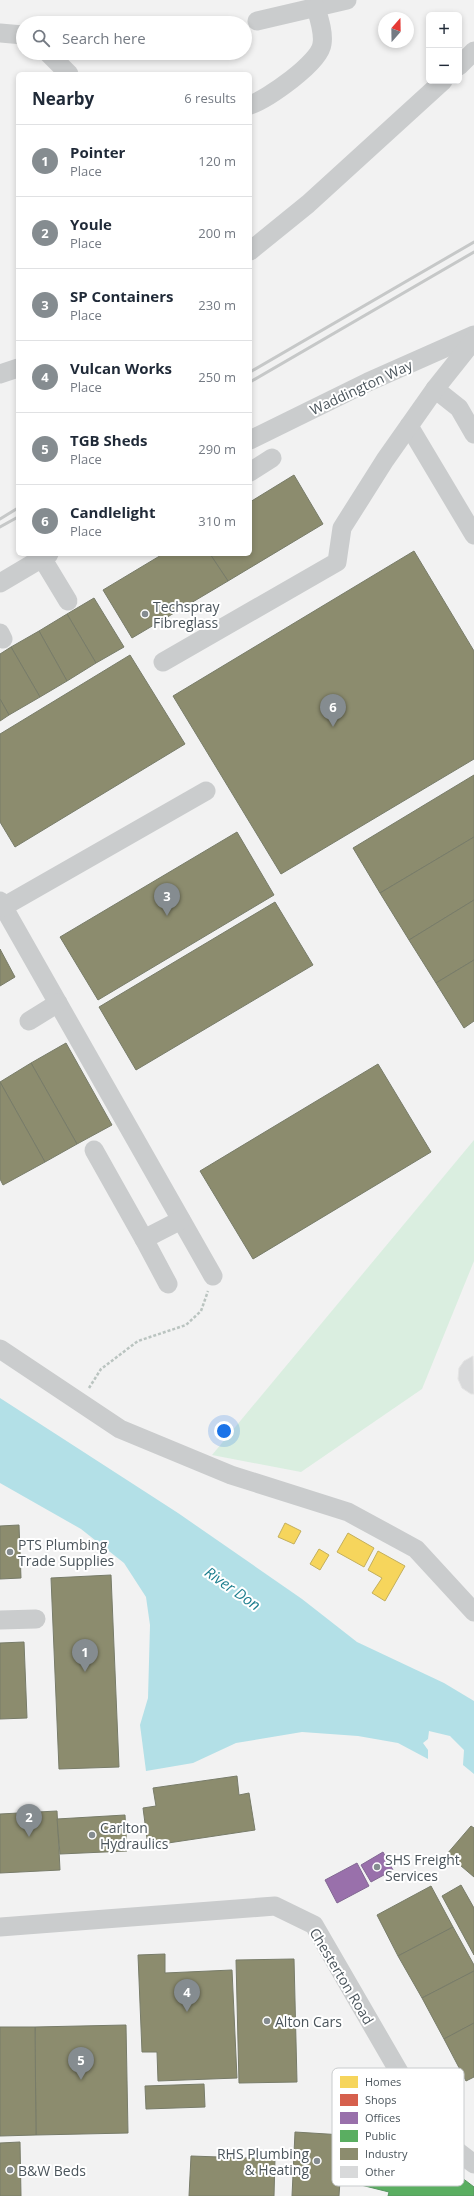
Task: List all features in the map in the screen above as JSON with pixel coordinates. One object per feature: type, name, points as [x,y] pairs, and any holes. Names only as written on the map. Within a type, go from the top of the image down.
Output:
[{"type":"street","points":[[257,21],[347,0]]},
{"type":"street","points":[[252,104],[309,66],[318,55],[322,45],[316,8]]},
{"type":"street","points":[[0,33],[16,34]]},
{"type":"street","points":[[462,63],[474,51]]},
{"type":"street","points":[[55,60],[67,72]]},
{"type":"street","points":[[252,249],[308,204],[440,84]]},
{"type":"street","name":"Waddington Way","points":[[252,439],[368,382],[474,335]]},
{"type":"street","points":[[163,662],[337,562],[342,528],[409,426],[435,389],[474,340]]},
{"type":"street","points":[[0,374],[16,369]]},
{"type":"street","points":[[435,389],[459,408],[468,411],[474,434]]},
{"type":"street","points":[[409,426],[474,535]]},
{"type":"street","points":[[252,468],[272,458]]},
{"type":"street","points":[[0,583],[46,556],[68,601]]},
{"type":"street","points":[[206,790],[2,904],[213,1276]]},
{"type":"street","points":[[30,1021],[58,1003]]},
{"type":"street","points":[[94,1150],[168,1284]]},
{"type":"street","points":[[144,1239],[181,1220]]},
{"type":"street","points":[[0,1349],[120,1429],[217,1469],[348,1512],[416,1549],[474,1612]]},
{"type":"street","points":[[0,1620],[36,1619]]},
{"type":"street","name":"Chesterton Road","points":[[0,1927],[276,1906],[314,1925],[397,2068]]},
{"type":"street","name":"Chesterton Road","points":[[464,2156],[474,2164]]},
{"type":"path","points":[[80,1402],[102,1369],[138,1341],[186,1325],[201,1311],[213,1276]]},
{"type":"green space","points":[[474,1140],[474,1261],[422,1389],[301,1472],[212,1455]]},
{"type":"water","name":"River Don","points":[[0,1398],[178,1513],[302,1599],[357,1642],[444,1683],[474,1701],[474,1774],[463,1765],[464,1750],[450,1736],[429,1731],[428,1739],[423,1743],[428,1750],[428,1759],[398,1743],[358,1736],[302,1732],[236,1743],[193,1763],[146,1771],[140,1725],[148,1698],[150,1625],[146,1597],[124,1563],[81,1529],[0,1483]]},
{"type":"building: Homes","points":[[285,1523],[301,1531],[294,1544],[278,1537]]},
{"type":"building: Homes","points":[[348,1533],[374,1548],[364,1567],[337,1552]]},
{"type":"building: Homes","points":[[319,1549],[329,1555],[320,1570],[310,1564]]},
{"type":"building: Homes","points":[[378,1551],[405,1566],[385,1601],[372,1593],[382,1578],[368,1570]]},
{"type":"building: Shops","points":[[210,1994],[215,2027],[178,2031],[172,1999]]},
{"type":"building: Offices","name":"SHS Freight Services","points":[[383,1852],[393,1870],[371,1882],[361,1865]]},
{"type":"building: Offices","points":[[357,1863],[369,1886],[337,1903],[325,1880]]},
{"type":"building: Public","points":[[464,2179],[474,2187],[474,2196],[388,2196],[389,2192],[365,2186],[464,2186]]},
{"type":"building: Industry","points":[[294,475],[323,524],[228,581],[211,556],[252,556],[252,501]]},
{"type":"building: Industry","points":[[414,551],[474,651],[474,759],[281,874],[173,696]]},
{"type":"building: Industry","name":"Techspray Fibreglass","points":[[160,556],[211,556],[228,581],[132,638],[103,590]]},
{"type":"building: Industry","points":[[94,598],[124,647],[96,663],[67,614]]},
{"type":"building: Industry","points":[[67,614],[96,663],[67,681],[39,631]]},
{"type":"building: Industry","points":[[39,631],[67,681],[40,697],[11,647]]},
{"type":"building: Industry","points":[[11,647],[40,697],[9,715],[0,699],[0,654]]},
{"type":"building: Industry","points":[[130,655],[185,744],[15,847],[0,822],[0,734]]},
{"type":"building: Industry","points":[[0,699],[9,715],[0,721]]},
{"type":"building: Industry","points":[[474,775],[474,837],[380,893],[353,848]]},
{"type":"building: Industry","points":[[237,832],[274,895],[98,1000],[60,937]]},
{"type":"building: Industry","points":[[474,837],[474,900],[409,940],[380,893]]},
{"type":"building: Industry","points":[[474,900],[474,960],[436,983],[409,940]]},
{"type":"building: Industry","points":[[275,902],[313,965],[136,1070],[99,1007]]},
{"type":"building: Industry","points":[[0,949],[15,977],[0,986]]},
{"type":"building: Industry","points":[[474,960],[474,1021],[464,1028],[436,983]]},
{"type":"building: Industry","points":[[66,1043],[112,1125],[77,1144],[31,1063]]},
{"type":"building: Industry","points":[[31,1063],[77,1144],[45,1162],[0,1082]]},
{"type":"building: Industry","points":[[378,1064],[431,1152],[253,1259],[200,1171]]},
{"type":"building: Industry","points":[[0,1082],[45,1162],[3,1185],[0,1179]]},
{"type":"building: Industry","name":"PTS Plumbing Trade Supplies","points":[[19,1525],[21,1578],[0,1579],[0,1526]]},
{"type":"building: Industry","points":[[111,1575],[119,1767],[59,1769],[51,1578]]},
{"type":"building: Industry","points":[[24,1642],[27,1718],[0,1719],[0,1643]]},
{"type":"building: Industry","points":[[237,1776],[239,1795],[249,1793],[255,1830],[148,1846],[143,1808],[156,1806],[153,1788]]},
{"type":"building: Industry","points":[[57,1811],[60,1870],[0,1873],[0,1814]]},
{"type":"building: Industry","name":"Carlton Hydraulics","points":[[125,1815],[127,1851],[60,1854],[57,1819]]},
{"type":"building: Industry","points":[[471,1826],[474,1828],[474,1877],[447,1854]]},
{"type":"building: Industry","points":[[461,1885],[474,1908],[474,1955],[442,1896]]},
{"type":"building: Industry","points":[[431,1886],[453,1927],[398,1956],[377,1915]]},
{"type":"building: Industry","points":[[453,1927],[474,1965],[474,1971],[422,1998],[398,1956]]},
{"type":"building: Industry","points":[[165,1954],[165,1973],[232,1970],[237,2078],[158,2081],[157,2052],[142,2052],[138,1955]]},
{"type":"building: Industry","name":"Alton Cars","points":[[294,1959],[297,2082],[239,2083],[236,1960]]},
{"type":"building: Industry","points":[[474,1971],[474,2023],[444,2039],[422,1998]]},
{"type":"building: Industry","points":[[474,2023],[474,2077],[466,2081],[464,2077],[464,2068],[459,2068],[444,2039]]},
{"type":"building: Industry","points":[[126,2025],[128,2133],[36,2135],[35,2027]]},
{"type":"building: Industry","points":[[0,2027],[35,2027],[36,2135],[0,2136]]},
{"type":"building: Industry","points":[[204,2084],[205,2107],[146,2109],[145,2086]]},
{"type":"building: Industry","name":"RHS Plumbing & Heating","points":[[295,2132],[332,2134],[332,2186],[340,2186],[339,2196],[292,2196]]},
{"type":"building: Industry","name":"B&W Beds","points":[[20,2142],[21,2196],[0,2196],[0,2143]]},
{"type":"building: Industry","points":[[191,2156],[275,2159],[274,2196],[189,2196]]},
{"type":"building: Other","points":[[473,1356],[474,1394],[471,1394],[462,1388],[458,1379],[459,1368],[464,1361]]},
{"type":"railway","points":[[252,371],[474,242]]},
{"type":"railway","points":[[252,381],[474,252]]},
{"type":"railway","points":[[0,519],[16,509]]},
{"type":"railway","points":[[0,527],[16,518]]},
{"type":"place","name":"Techspray Fibreglass","points":[[145,614]]},
{"type":"place","name":"Candlelight","points":[[333,727]]},
{"type":"place","name":"SP Containers","points":[[167,916]]},
{"type":"place","name":"PTS Plumbing Trade Supplies","points":[[10,1552]]},
{"type":"place","name":"Pointer","points":[[85,1672]]},
{"type":"place","name":"Carlton Hydraulics","points":[[92,1835]]},
{"type":"place","name":"Youle","points":[[29,1837]]},
{"type":"place","name":"SHS Freight Services","points":[[377,1867]]},
{"type":"place","name":"Vulcan Works","points":[[187,2012]]},
{"type":"place","name":"Alton Cars","points":[[267,2021]]},
{"type":"place","name":"TGB Sheds","points":[[81,2080]]},
{"type":"place","name":"RHS Plumbing & Heating","points":[[317,2161]]},
{"type":"place","name":"B&W Beds","points":[[10,2170]]}]
